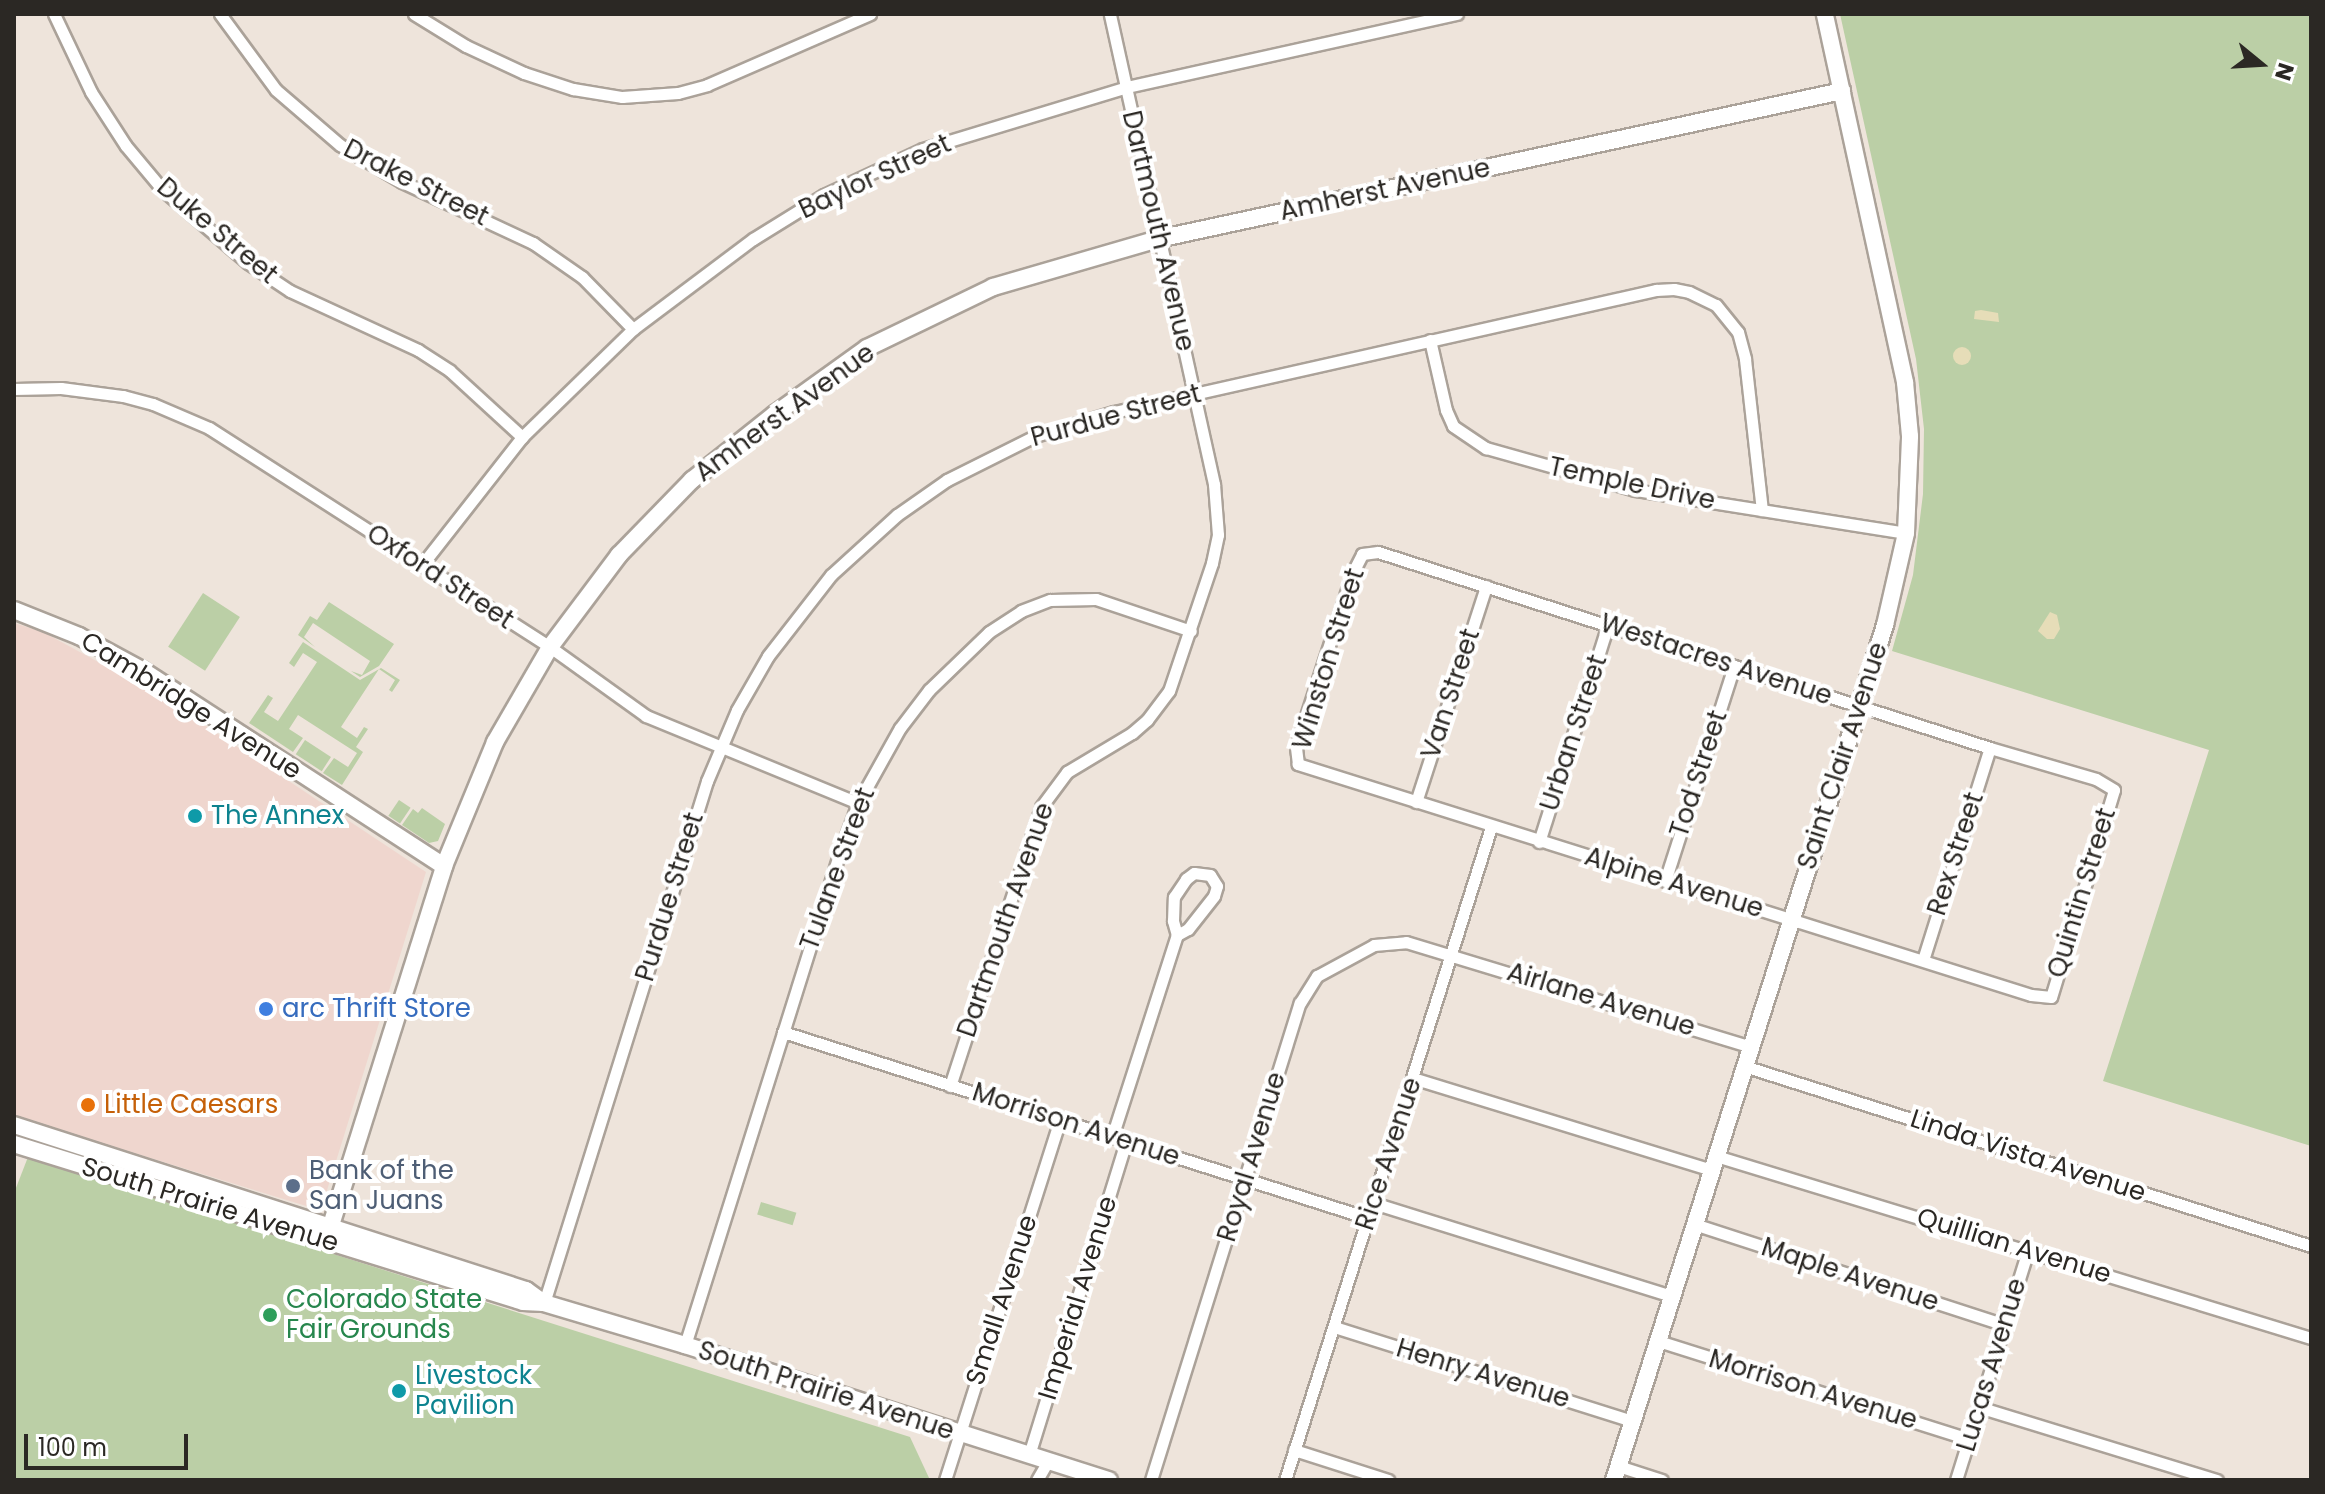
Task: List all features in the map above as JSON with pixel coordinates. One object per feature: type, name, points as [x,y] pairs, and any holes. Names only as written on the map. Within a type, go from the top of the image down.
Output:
[{"type":"street","name":"Duke Street","points":[[54,14],[91,92],[126,146],[162,189],[248,263],[290,291],[418,350],[450,371],[522,437]]},
{"type":"street","name":"Drake Street","points":[[220,14],[276,90],[340,145],[402,182],[545,251],[582,277],[633,329]]},
{"type":"street","points":[[414,14],[457,41],[524,73],[573,89],[622,97],[664,95],[707,85],[870,14]]},
{"type":"street","name":"Dartmouth Avenue","points":[[950,1086],[1041,807],[1067,772],[1147,720],[1169,691],[1212,563],[1219,510],[1110,14]]},
{"type":"street","name":"Baylor Street","points":[[421,566],[522,437],[633,329],[753,239],[824,195],[923,149],[1127,87],[1457,14]]},
{"type":"street","name":"Saint Clair Avenue","points":[[1616,1473],[1885,625],[1906,533],[1910,436],[1905,382],[1825,14]]},
{"type":"street","name":"Amherst Avenue","points":[[328,1234],[444,866],[495,742],[550,647],[619,555],[692,480],[775,414],[867,348],[993,287],[1158,239],[1842,91]]},
{"type":"street","name":"Purdue Street","points":[[544,1303],[721,745],[768,656],[801,610],[831,575],[897,515],[947,480],[1035,436],[1195,394],[1656,290],[1689,292],[1703,297],[1726,315],[1738,332],[1745,359],[1762,510]]},
{"type":"street","name":"Temple Drive","points":[[1430,340],[1446,410],[1453,426],[1473,442],[1613,485],[1906,533]]},
{"type":"street","name":"Oxford Street","points":[[14,389],[102,392],[178,413],[230,440],[550,647],[646,716],[858,803]]},
{"type":"street","name":"Westacres Avenue","points":[[1362,554],[1378,552],[1608,624],[1990,748],[2096,779],[2114,790]]},
{"type":"street","name":"Winston Street","points":[[1298,764],[1296,747],[1362,554]]},
{"type":"street","name":"Van Street","points":[[1416,802],[1486,586]]},
{"type":"street","name":"Tulane Street","points":[[685,1345],[858,803],[900,728],[929,690],[979,641],[1021,611],[1050,600],[1096,599],[1191,631]]},
{"type":"street","name":"Cambridge Avenue","points":[[14,610],[79,636],[142,670],[444,866]]},
{"type":"street","name":"Urban Street","points":[[1539,842],[1608,624]]},
{"type":"street","name":"Tod Street","points":[[1665,881],[1734,666]]},
{"type":"street","name":"Rex Street","points":[[1923,960],[1990,748]]},
{"type":"street","name":"Alpine Avenue","points":[[1298,764],[2031,995],[2051,997]]},
{"type":"street","name":"Quintin Street","points":[[2051,997],[2114,790]]},
{"type":"street","name":"Rice Avenue","points":[[1285,1480],[1491,827]]},
{"type":"street","points":[[1112,1137],[1177,935],[1173,906],[1179,888],[1194,873],[1210,875],[1217,886],[1214,896],[1188,929],[1177,935]]},
{"type":"street","name":"Royal Avenue","points":[[1151,1480],[1300,1003],[1317,976],[1374,945],[1392,941],[1451,954]]},
{"type":"street","name":"Airlane Avenue","points":[[1451,954],[1751,1047]]},
{"type":"street","name":"Morrison Avenue","points":[[783,1032],[1368,1218]]},
{"type":"street","name":"Linda Vista Avenue","points":[[1744,1066],[2311,1246]]},
{"type":"street","name":"Quillian Avenue","points":[[1413,1078],[2028,1250],[2311,1338]]},
{"type":"street","name":"Small Avenue","points":[[945,1480],[1060,1119]]},
{"type":"street","name":"South Prairie Avenue","points":[[15,1134],[328,1234],[523,1302],[544,1303],[685,1345],[1109,1480]]},
{"type":"street","name":"Imperial Avenue","points":[[1029,1455],[1126,1142]]},
{"type":"street","points":[[1373,1203],[1672,1296]]},
{"type":"street","name":"Maple Avenue","points":[[1694,1224],[2005,1325]]},
{"type":"street","name":"Lucas Avenue","points":[[1956,1480],[2028,1250]]},
{"type":"street","name":"Henry Avenue","points":[[1334,1327],[1633,1421]]},
{"type":"street","name":"Morrison Avenue","points":[[1658,1341],[1969,1439]]},
{"type":"street","points":[[1979,1407],[2217,1480]]},
{"type":"street","points":[[1294,1450],[1388,1480]]},
{"type":"street","points":[[1037,1480],[1048,1461]]},
{"type":"street","points":[[1616,1473],[1662,1480]]},
{"type":"shaded area","points":[[14,623],[43,632],[159,695],[426,872],[323,1203],[316,1209],[14,1116]]},
{"type":"green space","points":[[1840,14],[2311,14],[2311,1146],[2103,1081],[2209,750],[1892,651],[1913,575],[1923,494],[1924,429],[1916,359]]},
{"type":"green space","points":[[203,593],[240,617],[205,671],[168,647]]},
{"type":"green space","points":[[329,602],[394,644],[379,666],[360,677],[351,671],[362,675],[370,661],[313,623],[304,637],[315,647],[298,635],[310,616],[317,620]]},
{"type":"green space","points":[[303,642],[360,680],[379,669],[341,727],[357,738],[364,727],[368,729],[356,747],[363,752],[342,785],[323,773],[334,758],[348,767],[357,753],[298,715],[289,729],[303,738],[293,752],[249,723],[268,695],[273,698],[264,712],[278,721],[317,662],[303,653],[294,667],[289,663]]},
{"type":"green space","points":[[379,669],[400,680],[392,692],[389,690],[395,680]]},
{"type":"green space","points":[[305,740],[331,757],[322,771],[296,754]]},
{"type":"green space","points":[[399,800],[411,808],[400,824],[388,816]]},
{"type":"green space","points":[[422,808],[445,824],[438,841],[429,843],[402,825],[413,809],[418,813]]},
{"type":"green space","name":"Colorado State Fair Grounds","points":[[28,1157],[910,1437],[930,1480],[14,1480],[14,1193]]},
{"type":"green space","points":[[761,1202],[796,1213],[793,1225],[757,1214]]},
{"type":"sand","points":[[1975,311],[1998,313],[1999,322],[1974,319]]},
{"type":"sand","points":[[1962,347],[1971,356],[1962,365],[1953,356]]},
{"type":"sand","points":[[2050,612],[2057,615],[2060,629],[2054,639],[2047,639],[2038,631]]},
{"type":"place","name":"The Annex","points":[[195,816]]},
{"type":"place","name":"arc Thrift Store","points":[[266,1009]]},
{"type":"place","name":"Little Caesars","points":[[88,1105]]},
{"type":"place","name":"Bank of the San Juans","points":[[293,1186]]},
{"type":"place","name":"Colorado State Fair Grounds","points":[[270,1315]]},
{"type":"place","name":"Livestock Pavilion","points":[[399,1391]]}]
